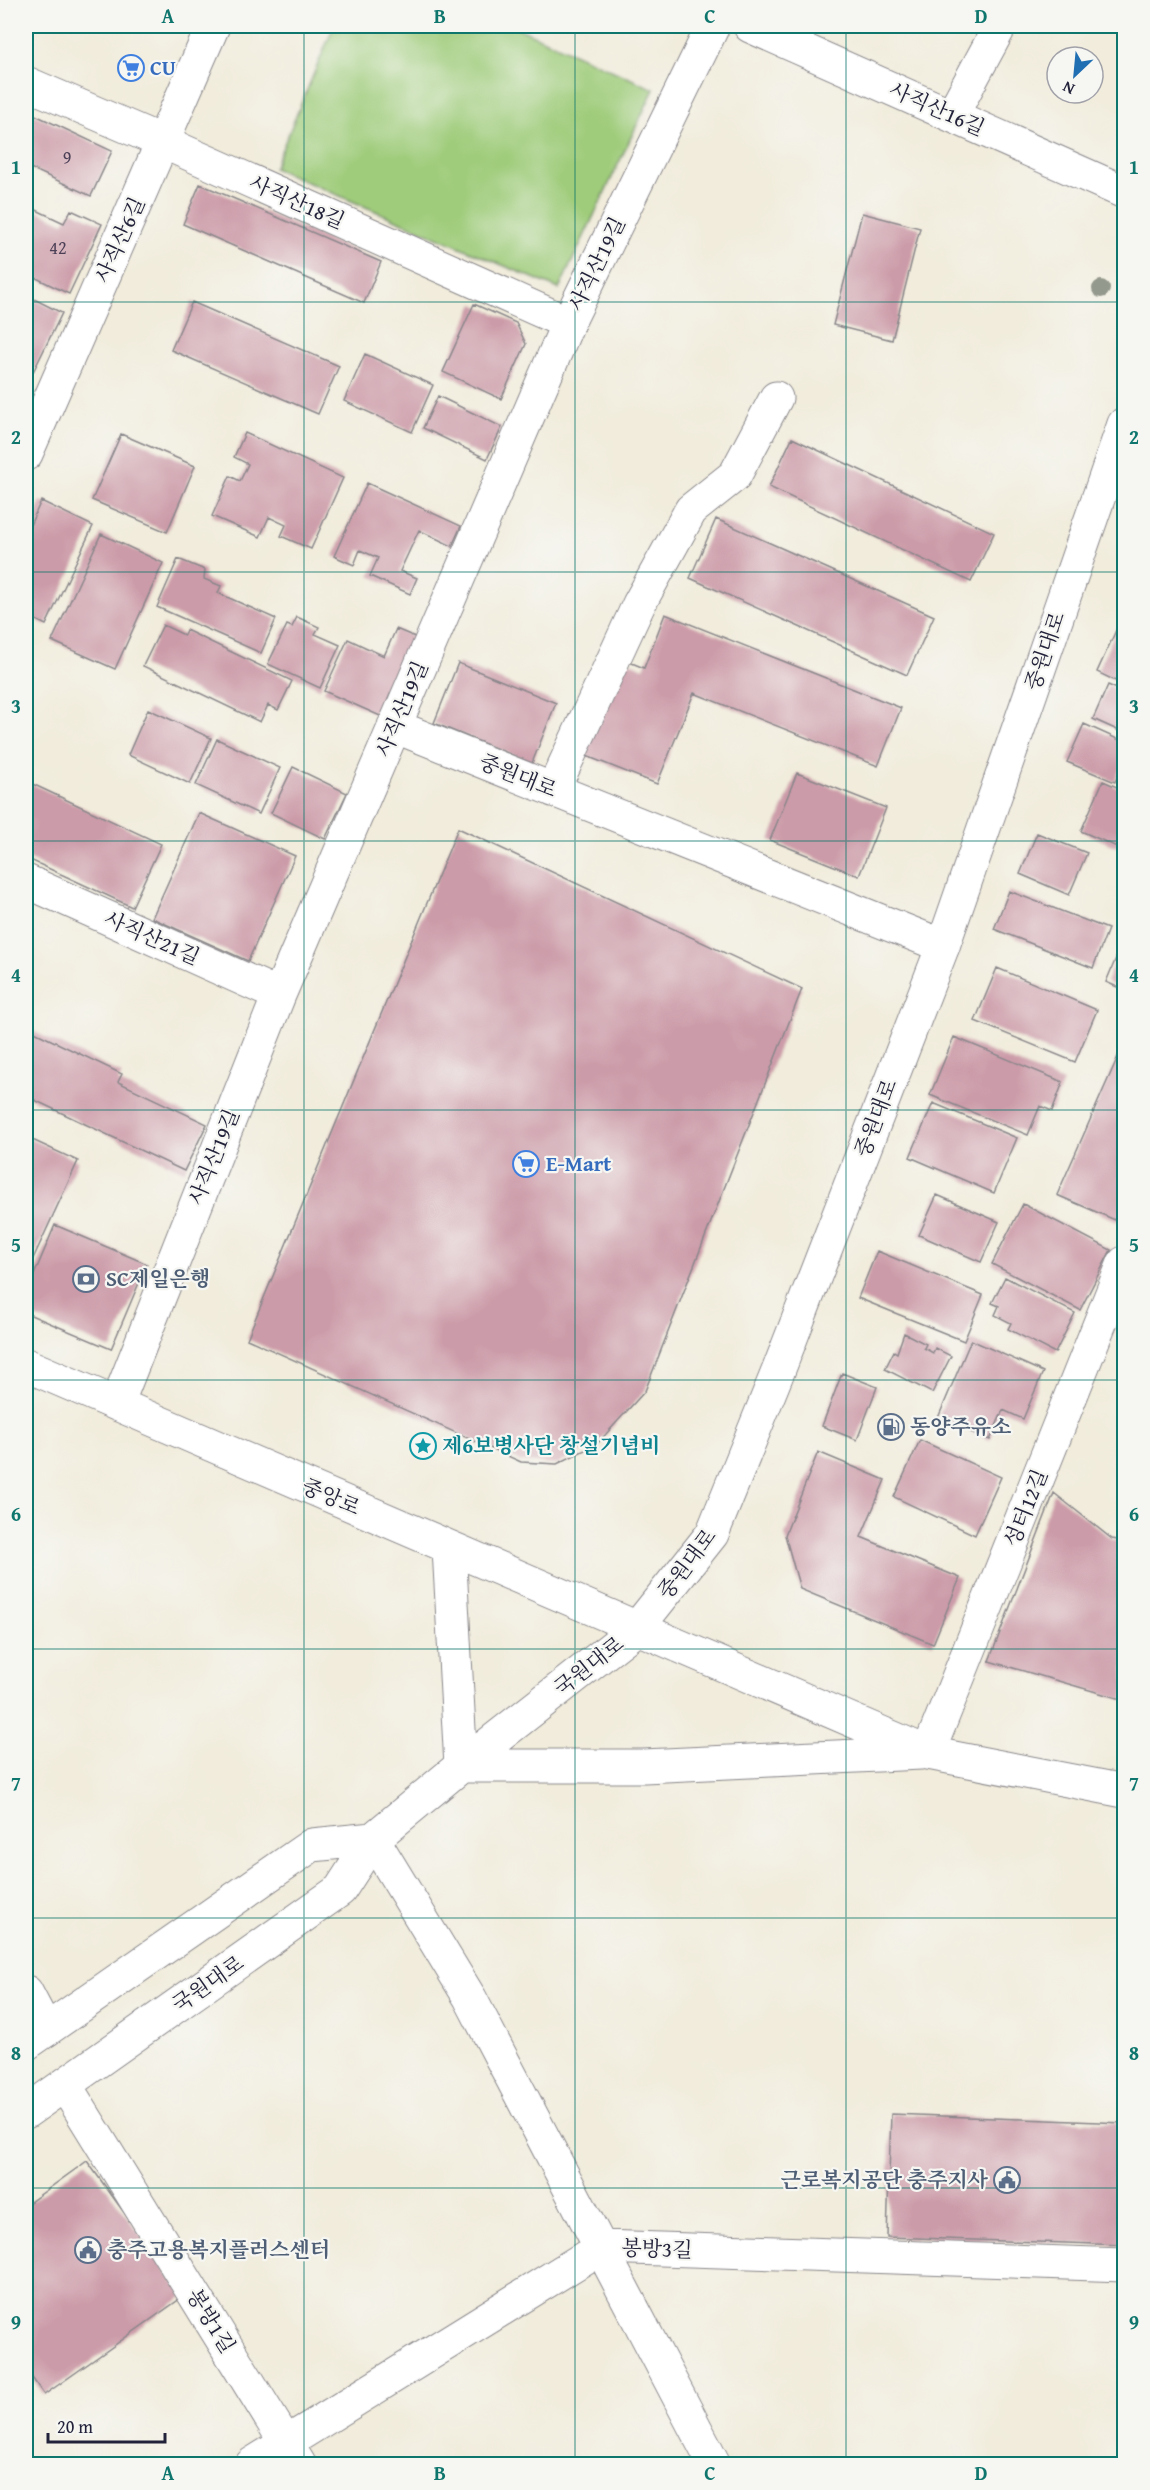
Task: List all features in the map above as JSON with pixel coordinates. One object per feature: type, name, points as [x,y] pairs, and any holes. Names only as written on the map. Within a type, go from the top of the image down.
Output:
[{"type":"street","name":"사직산6길","points":[[26,454],[213,26]]},
{"type":"street","name":"사직산19길","points":[[117,1404],[279,994],[568,323],[713,26]]},
{"type":"street","name":"사직산16길","points":[[750,26],[1125,192]]},
{"type":"street","points":[[952,115],[1000,26]]},
{"type":"street","name":"사직산18길","points":[[26,83],[568,323]]},
{"type":"street","points":[[553,790],[639,604],[691,510],[735,475],[776,398]]},
{"type":"street","name":"중원대로","points":[[637,1628],[712,1534],[779,1369],[943,946],[1125,424]]},
{"type":"street","name":"중원대로","points":[[394,726],[943,946]]},
{"type":"street","name":"사직산21길","points":[[26,881],[279,994]]},
{"type":"street","name":"성터12길","points":[[928,1753],[1125,1263]]},
{"type":"street","name":"중앙로","points":[[26,1365],[637,1628]]},
{"type":"street","points":[[449,1548],[461,1766],[644,1766],[928,1753]]},
{"type":"street","points":[[637,1628],[928,1753],[1125,1791]]},
{"type":"street","name":"국원대로","points":[[26,2112],[340,1890],[373,1839],[461,1766],[637,1628]]},
{"type":"street","points":[[26,1992],[36,2037],[312,1845],[373,1839],[470,1998],[714,2464]]},
{"type":"street","name":"봉방1길","points":[[65,2085],[293,2455]]},
{"type":"street","name":"봉방3길","points":[[252,2464],[293,2455],[602,2247],[1125,2265]]},
{"type":"green space","points":[[334,26],[513,26],[654,89],[559,289],[274,168]]},
{"type":"building","points":[[33,114],[112,151],[91,196],[26,166],[26,130]]},
{"type":"building","points":[[200,184],[381,262],[364,303],[183,224]]},
{"type":"building","points":[[30,207],[64,223],[71,210],[102,224],[69,294],[26,273],[26,216]]},
{"type":"building","points":[[862,213],[920,228],[892,340],[833,325]]},
{"type":"building","points":[[26,295],[62,313],[33,372],[26,368]]},
{"type":"building","points":[[192,302],[339,366],[318,414],[171,350]]},
{"type":"building","points":[[474,304],[516,323],[526,344],[501,399],[443,372]]},
{"type":"building","points":[[365,354],[433,385],[412,432],[344,401]]},
{"type":"building","points":[[438,396],[502,427],[487,459],[423,428]]},
{"type":"building","points":[[245,433],[343,478],[311,549],[281,536],[286,525],[269,517],[260,537],[212,516],[230,476],[240,481],[248,464],[234,457]]},
{"type":"building","points":[[121,434],[195,466],[167,532],[92,500]]},
{"type":"building","points":[[792,438],[994,533],[971,582],[769,487]]},
{"type":"building","points":[[367,483],[461,526],[452,546],[419,530],[400,571],[417,578],[410,594],[370,576],[378,558],[360,550],[354,565],[334,556]]},
{"type":"building","points":[[41,501],[93,526],[46,625],[26,615],[26,534]]},
{"type":"building","points":[[716,519],[934,616],[907,675],[690,578]]},
{"type":"building","points":[[101,534],[163,563],[115,669],[52,641]]},
{"type":"building","points":[[178,559],[205,570],[204,579],[221,586],[218,593],[276,619],[261,653],[157,607]]},
{"type":"building","points":[[665,614],[901,708],[878,766],[694,693],[657,784],[584,755],[622,659],[644,668]]},
{"type":"building","points":[[297,617],[319,627],[315,634],[340,645],[320,688],[268,664],[287,625],[292,627]]},
{"type":"building","points":[[163,625],[184,635],[186,630],[292,681],[278,710],[268,705],[260,722],[143,666]]},
{"type":"building","points":[[1118,626],[1124,629],[1124,685],[1097,672]]},
{"type":"building","points":[[396,629],[422,640],[387,719],[324,691],[348,639],[384,656]]},
{"type":"building","points":[[458,663],[556,703],[532,763],[434,723]]},
{"type":"building","points":[[1108,685],[1124,692],[1124,733],[1093,719]]},
{"type":"building","points":[[148,709],[211,738],[190,784],[128,755]]},
{"type":"building","points":[[1084,724],[1124,742],[1124,760],[1115,782],[1067,762]]},
{"type":"building","points":[[217,739],[280,768],[259,814],[196,785]]},
{"type":"building","points":[[293,767],[347,793],[325,839],[271,813]]},
{"type":"building","points":[[797,773],[886,808],[859,876],[770,840]]},
{"type":"building","points":[[26,781],[161,844],[132,907],[26,858]]},
{"type":"building","points":[[1103,781],[1124,790],[1124,850],[1081,831]]},
{"type":"building","points":[[199,813],[295,856],[248,961],[152,918]]},
{"type":"building","name":"E-Mart","points":[[458,828],[802,989],[645,1391],[597,1444],[557,1464],[521,1462],[247,1339]]},
{"type":"building","points":[[1037,833],[1087,853],[1069,895],[1020,874]]},
{"type":"building","points":[[1009,891],[1108,929],[1093,968],[994,929]]},
{"type":"building","points":[[1124,939],[1124,990],[1106,982]]},
{"type":"building","points":[[997,968],[1097,1010],[1075,1062],[975,1021]]},
{"type":"building","points":[[26,1028],[122,1074],[118,1082],[207,1124],[184,1171],[26,1096]]},
{"type":"building","points":[[954,1037],[1063,1082],[1052,1111],[1040,1106],[1028,1135],[930,1095]]},
{"type":"building","points":[[1124,1043],[1124,1218],[1122,1223],[1057,1195]]},
{"type":"building","points":[[933,1103],[1017,1138],[994,1193],[910,1157]]},
{"type":"building","points":[[26,1137],[78,1161],[26,1274]]},
{"type":"building","points":[[937,1195],[999,1222],[981,1262],[919,1235]]},
{"type":"building","points":[[1023,1204],[1111,1250],[1080,1310],[992,1264]]},
{"type":"building","name":"SC제일은행","points":[[55,1225],[147,1264],[111,1349],[26,1313],[26,1294]]},
{"type":"building","points":[[877,1251],[983,1295],[964,1341],[858,1298]]},
{"type":"building","points":[[1005,1277],[1075,1313],[1055,1353],[1008,1329],[1011,1323],[995,1315],[999,1306],[992,1303]]},
{"type":"building","points":[[904,1333],[926,1344],[924,1348],[933,1353],[935,1348],[951,1356],[932,1393],[885,1369],[894,1351],[897,1353]]},
{"type":"building","points":[[971,1340],[1043,1372],[1023,1419],[1003,1410],[990,1440],[938,1418]]},
{"type":"building","points":[[842,1373],[877,1387],[857,1440],[822,1426]]},
{"type":"building","points":[[920,1440],[1001,1477],[975,1535],[894,1497]]},
{"type":"building","points":[[818,1452],[885,1480],[861,1537],[960,1578],[933,1644],[800,1589],[785,1535]]},
{"type":"building","points":[[1054,1493],[1112,1539],[1124,1541],[1124,1700],[989,1661]]},
{"type":"building","name":"근로복지공단 충주지사","points":[[891,2114],[1124,2123],[1124,2245],[887,2237]]},
{"type":"building","name":"충주고용복지플러스센터","points":[[87,2161],[184,2296],[44,2395],[26,2369],[26,2205]]},
{"type":"place","name":"CU","points":[[131,68]]},
{"type":"place","name":"E-Mart","points":[[526,1164]]},
{"type":"place","name":"SC제일은행","points":[[86,1279]]},
{"type":"place","name":"동양주유소","points":[[891,1427]]},
{"type":"place","name":"제6보병사단 창설기념비","points":[[423,1446]]},
{"type":"place","name":"근로복지공단 충주지사","points":[[1007,2180]]},
{"type":"place","name":"충주고용복지플러스센터","points":[[88,2250]]}]
